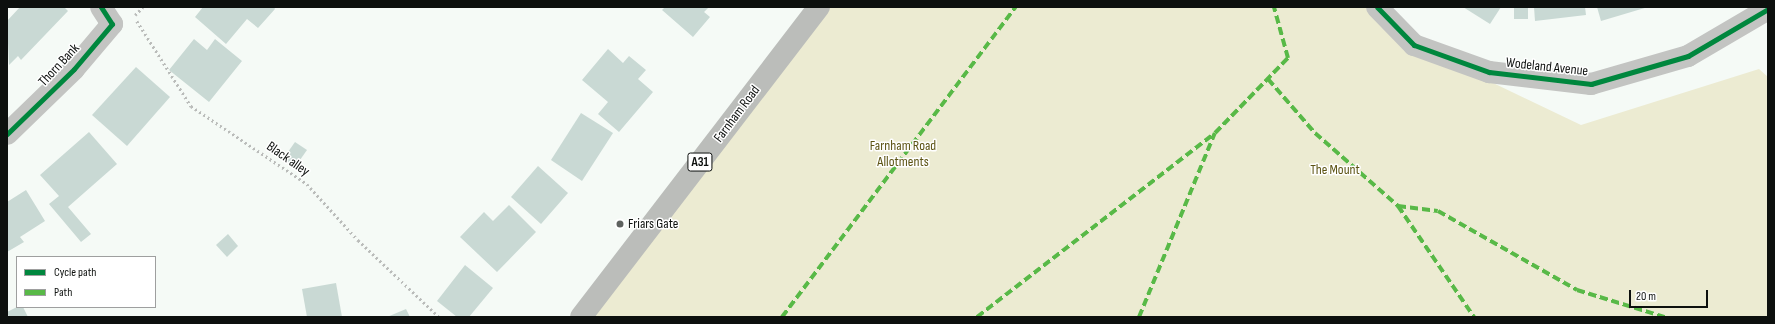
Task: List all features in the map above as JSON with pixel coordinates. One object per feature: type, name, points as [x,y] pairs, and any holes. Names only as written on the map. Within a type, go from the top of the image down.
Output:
[{"type":"main road","name":"Farnham Road","points":[[582,317],[819,7]]},
{"type":"street","name":"Thorn Bank","points":[[7,134],[74,69],[112,24],[102,7]]},
{"type":"street","name":"Wodeland Avenue","points":[[1377,7],[1414,45],[1420,48],[1489,72],[1591,84],[1688,56],[1768,9]]},
{"type":"green space","points":[[830,7],[1377,7],[1414,45],[1581,125],[1759,69],[1768,77],[1768,317],[591,317]]},
{"type":"building","points":[[20,7],[64,7],[68,11],[21,60],[18,56],[9,65],[7,21]]},
{"type":"building","points":[[203,7],[274,7],[275,9],[258,28],[247,19],[226,44],[195,17]]},
{"type":"building","points":[[665,7],[709,7],[704,12],[710,17],[693,37],[662,10]]},
{"type":"building","points":[[1463,7],[1501,7],[1490,24]]},
{"type":"building","points":[[1514,7],[1528,7],[1528,19],[1514,19]]},
{"type":"building","points":[[1534,7],[1585,7],[1586,15],[1535,21]]},
{"type":"building","points":[[1597,7],[1648,7],[1601,21]]},
{"type":"building","points":[[194,39],[207,50],[215,39],[242,61],[209,102],[169,70]]},
{"type":"building","points":[[608,49],[623,63],[629,56],[646,70],[638,79],[653,92],[619,132],[598,114],[608,102],[582,80]]},
{"type":"building","points":[[136,67],[170,97],[127,146],[92,115]]},
{"type":"building","points":[[581,113],[613,133],[582,181],[551,160]]},
{"type":"building","points":[[89,132],[117,164],[68,207],[91,234],[81,242],[49,204],[59,196],[40,175]]},
{"type":"building","points":[[295,142],[307,150],[295,167],[283,159]]},
{"type":"building","points":[[538,166],[568,193],[541,224],[511,197]]},
{"type":"building","points":[[26,190],[45,221],[20,237],[24,242],[7,252],[7,202]]},
{"type":"building","points":[[509,205],[536,232],[497,272],[460,237],[484,212],[493,221]]},
{"type":"building","points":[[228,234],[238,246],[227,257],[216,245]]},
{"type":"building","points":[[465,265],[493,288],[469,317],[457,317],[437,301]]},
{"type":"building","points":[[336,283],[342,317],[307,317],[302,289]]},
{"type":"building","points":[[16,308],[24,308],[28,317],[9,317],[7,312]]},
{"type":"building","points":[[406,309],[410,317],[387,317]]},
{"type":"marked path","points":[[782,317],[1016,7]]},
{"type":"marked path","points":[[1139,317],[1215,133],[1288,58],[1274,7]]},
{"type":"marked path","points":[[1268,79],[1315,133],[1398,206],[1438,211],[1577,290],[1665,317]]},
{"type":"marked path","points":[[977,317],[1214,134]]},
{"type":"marked path","points":[[1398,206],[1474,317]]},
{"type":"cycle path","points":[[7,134],[74,69],[112,24],[101,7]]},
{"type":"cycle path","points":[[1377,7],[1414,45],[1489,72],[1591,84],[1688,56],[1768,9]]},
{"type":"place","name":"Friars Gate","points":[[620,224]]},
{"type":"park label","name":"Farnham Road Allotments","points":[[903,154]]},
{"type":"park label","name":"The Mount","points":[[1335,170]]}]
